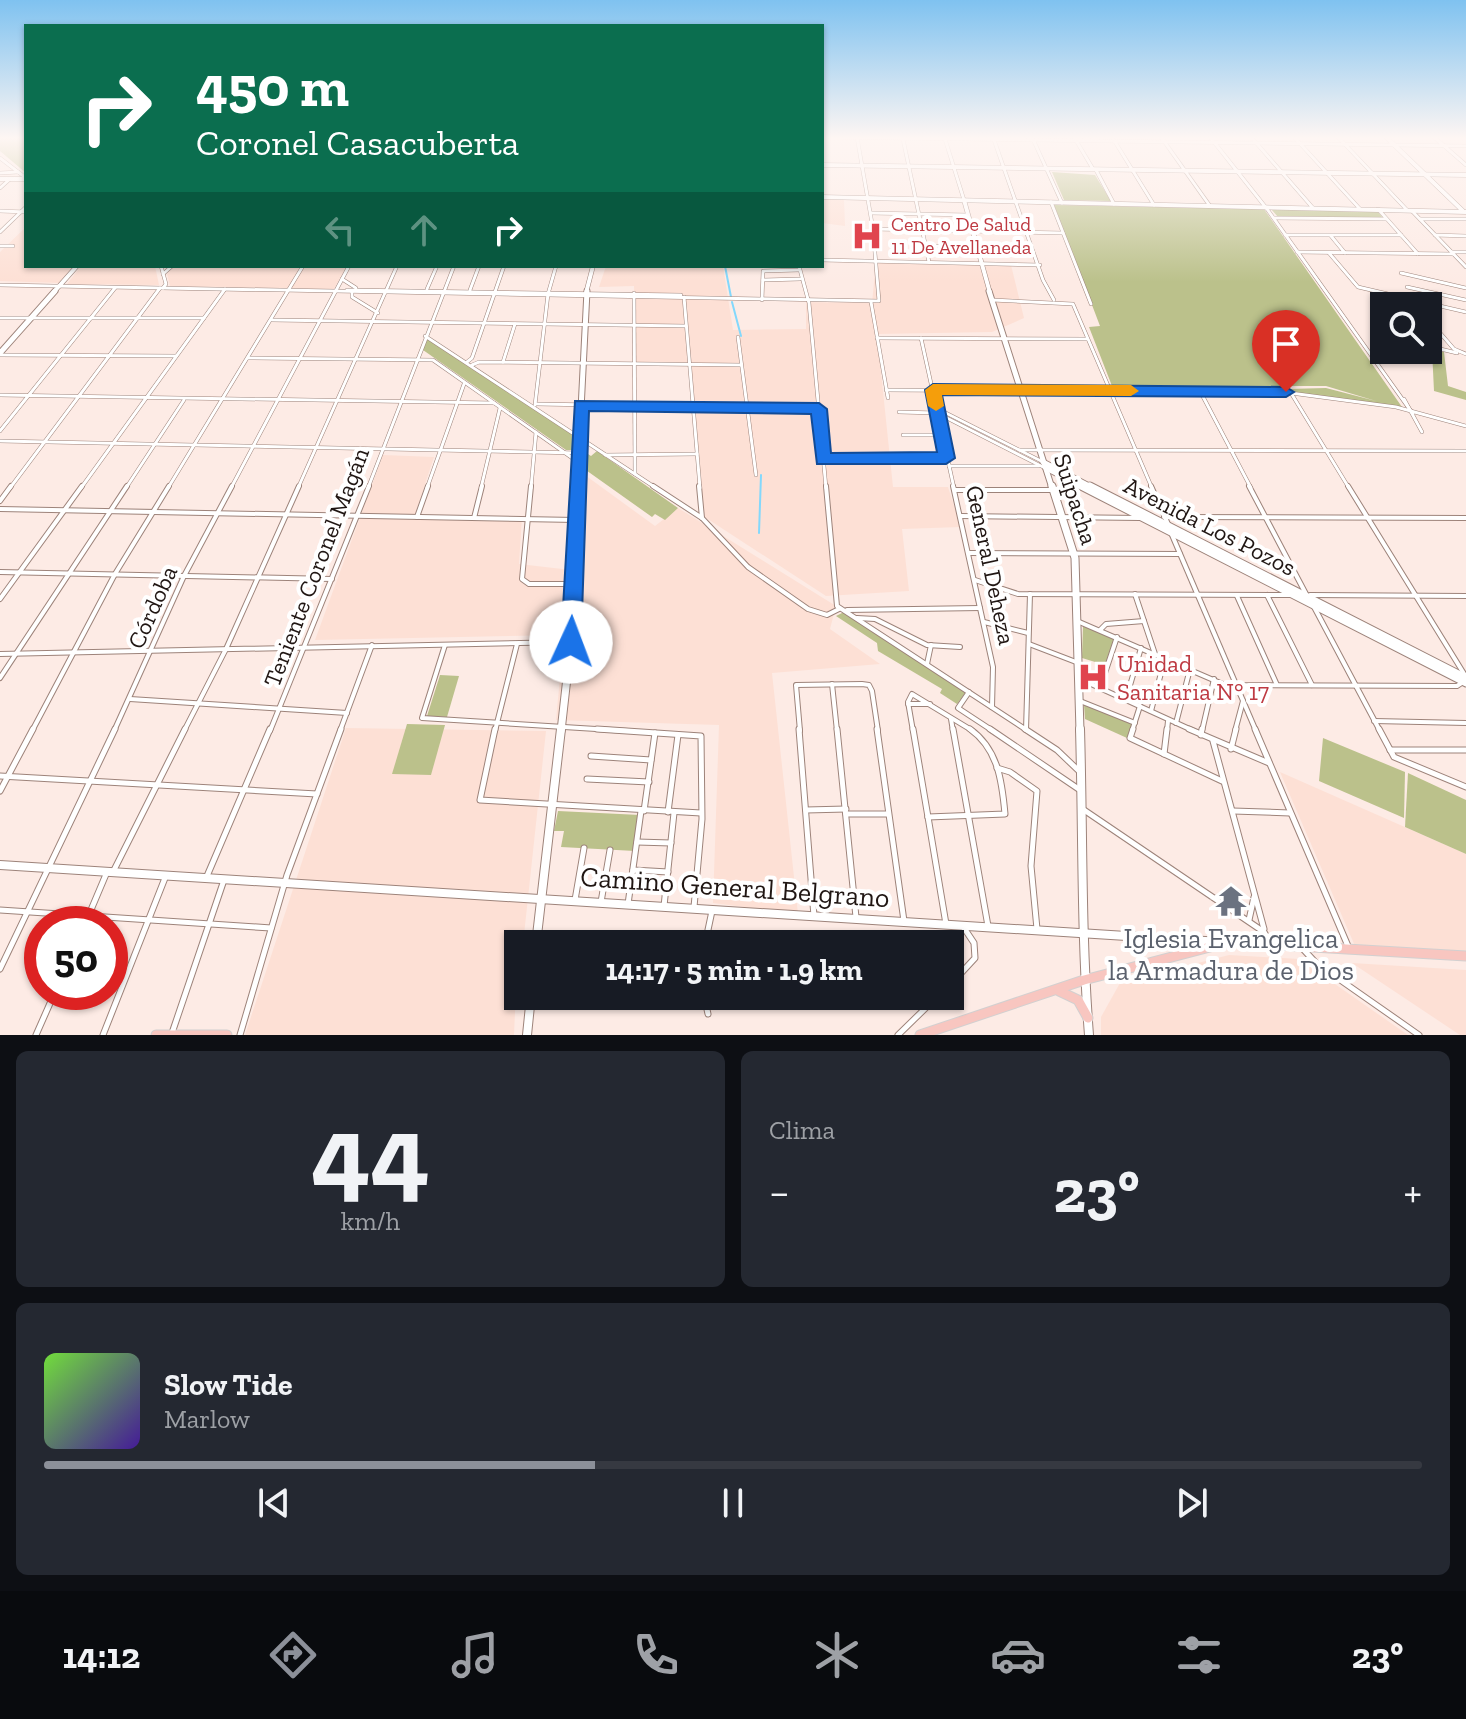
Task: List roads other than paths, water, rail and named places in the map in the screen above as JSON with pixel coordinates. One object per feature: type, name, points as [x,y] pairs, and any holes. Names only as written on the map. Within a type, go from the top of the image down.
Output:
[{"type":"main road","name":"Camino General Belgrano","points":[[1229,942],[1466,956]]},
{"type":"main road","points":[[920,1035],[946,1032],[1084,980],[1229,942]]},
{"type":"main road","points":[[1057,990],[1078,1000],[1088,1018]]},
{"type":"main road","points":[[156,1035],[227,1035]]},
{"type":"street","points":[[0,285],[352,292],[549,292],[881,301],[866,185]]},
{"type":"street","points":[[913,185],[929,262]]},
{"type":"street","name":"Suipacha","points":[[959,185],[980,263],[1074,554],[1084,810],[1084,934]]},
{"type":"street","points":[[1012,185],[1054,300]]},
{"type":"street","points":[[1054,185],[1062,203]]},
{"type":"street","points":[[1103,185],[1114,204]]},
{"type":"street","points":[[1142,185],[1154,205]]},
{"type":"street","points":[[1196,185],[1210,206]]},
{"type":"street","points":[[1249,185],[1299,252],[1422,432]]},
{"type":"street","points":[[1293,185],[1313,208]]},
{"type":"street","points":[[1338,185],[1360,209]]},
{"type":"street","points":[[1384,185],[1466,267]]},
{"type":"street","points":[[1436,185],[1465,214]]},
{"type":"street","points":[[824,197],[1378,209],[1465,214]]},
{"type":"street","points":[[1051,202],[1091,304]]},
{"type":"street","points":[[1378,209],[1418,254]]},
{"type":"street","points":[[0,211],[24,210]]},
{"type":"street","points":[[0,232],[24,211]]},
{"type":"street","points":[[871,213],[968,215]]},
{"type":"street","points":[[1420,219],[1465,214]]},
{"type":"street","points":[[1275,218],[1386,219]]},
{"type":"street","points":[[873,229],[1063,233]]},
{"type":"street","points":[[1287,235],[1401,235]]},
{"type":"street","points":[[1331,235],[1345,253]]},
{"type":"street","points":[[1435,235],[1466,236]]},
{"type":"street","points":[[0,246],[13,246]]},
{"type":"street","points":[[926,246],[976,247]]},
{"type":"street","points":[[1299,252],[1466,252]]},
{"type":"street","points":[[1329,253],[1354,285],[1379,292]]},
{"type":"street","points":[[824,260],[1040,265]]},
{"type":"street","points":[[0,354],[75,268]]},
{"type":"street","points":[[0,501],[161,288],[162,268]]},
{"type":"street","points":[[163,274],[170,268]]},
{"type":"street","points":[[0,791],[115,574],[302,268]]},
{"type":"street","name":"Córdoba","points":[[30,906],[153,650],[184,576],[348,268]]},
{"type":"street","points":[[93,906],[226,649],[389,291],[396,268]]},
{"type":"street","points":[[426,291],[436,268]]},
{"type":"street","name":"Teniente Coronel Magán","points":[[206,879],[306,647],[453,268]]},
{"type":"street","points":[[470,290],[478,268]]},
{"type":"street","points":[[469,364],[503,268]]},
{"type":"street","points":[[535,405],[544,324],[555,268]]},
{"type":"street","points":[[537,930],[571,642],[584,325],[586,293],[592,268]]},
{"type":"street","points":[[762,300],[763,271],[799,268],[808,300],[836,601],[842,609],[1026,730],[1081,772]]},
{"type":"street","points":[[1401,273],[1466,288]]},
{"type":"street","points":[[342,279],[358,289]]},
{"type":"street","points":[[763,280],[800,279]]},
{"type":"street","points":[[1407,287],[1430,292]]},
{"type":"street","points":[[0,431],[115,288]]},
{"type":"street","points":[[0,599],[225,289]]},
{"type":"street","points":[[345,291],[389,291]]},
{"type":"street","points":[[443,291],[495,292]]},
{"type":"street","points":[[352,292],[352,297],[378,313]]},
{"type":"street","points":[[634,294],[635,474]]},
{"type":"street","points":[[1442,295],[1466,300]]},
{"type":"street","points":[[684,297],[702,518]]},
{"type":"street","points":[[992,300],[1071,303],[1349,950]]},
{"type":"street","points":[[871,302],[888,398]]},
{"type":"street","points":[[1442,306],[1466,312]]},
{"type":"street","points":[[0,318],[204,318]]},
{"type":"street","points":[[272,320],[686,326]]},
{"type":"street","points":[[503,362],[515,324]]},
{"type":"street","points":[[1442,334],[1460,353]]},
{"type":"street","points":[[425,336],[535,405],[702,518],[745,564],[808,609],[827,615],[842,609],[980,608]]},
{"type":"street","points":[[738,337],[756,475]]},
{"type":"street","points":[[877,338],[1087,339]]},
{"type":"street","name":"General Deheza","points":[[921,338],[993,667],[992,707]]},
{"type":"street","points":[[1442,349],[1466,354]]},
{"type":"street","points":[[0,354],[176,356]]},
{"type":"street","points":[[248,358],[433,360],[578,462]]},
{"type":"street","points":[[469,364],[741,365]]},
{"type":"street","points":[[417,517],[465,383]]},
{"type":"street","points":[[886,390],[1291,393],[1411,412],[1466,426]]},
{"type":"street","points":[[1200,391],[1394,757],[1466,787]]},
{"type":"street","points":[[1077,621],[1214,679],[1236,685],[1457,686],[1465,680],[1419,596],[1291,393]]},
{"type":"street","points":[[0,395],[494,403]]},
{"type":"street","points":[[0,678],[185,399]]},
{"type":"street","points":[[535,405],[819,409]]},
{"type":"street","points":[[474,518],[500,407]]},
{"type":"street","points":[[899,412],[937,411]]},
{"type":"street","name":"Avenida Los Pozos","points":[[937,411],[1152,517],[1293,595],[1465,680]]},
{"type":"street","name":"Avenida Los Pozos","points":[[937,411],[1142,518],[1306,596],[1465,680]]},
{"type":"street","points":[[536,432],[522,579],[525,583],[573,584]]},
{"type":"street","points":[[903,435],[941,435]]},
{"type":"street","points":[[0,441],[579,453]]},
{"type":"street","points":[[1019,450],[1466,451]]},
{"type":"street","points":[[605,455],[697,454]]},
{"type":"street","points":[[823,459],[946,458]]},
{"type":"street","points":[[949,466],[1043,465]]},
{"type":"street","points":[[954,490],[1052,490]]},
{"type":"street","points":[[0,509],[576,520]]},
{"type":"street","points":[[960,516],[1142,518]]},
{"type":"street","points":[[1152,517],[1466,518]]},
{"type":"street","points":[[969,553],[1180,554]]},
{"type":"street","points":[[0,572],[332,579]]},
{"type":"street","points":[[975,580],[1010,593],[1030,594],[1466,596]]},
{"type":"street","points":[[1026,730],[1030,594]]},
{"type":"street","points":[[1135,594],[1155,654]]},
{"type":"street","points":[[1236,595],[1277,685]]},
{"type":"street","points":[[1267,595],[1312,685]]},
{"type":"street","points":[[856,618],[875,619],[931,645],[960,647]]},
{"type":"street","points":[[1100,630],[1106,624],[1144,621]]},
{"type":"street","points":[[983,622],[1028,633]]},
{"type":"street","points":[[1100,688],[1117,637]]},
{"type":"street","points":[[0,654],[571,642]]},
{"type":"street","points":[[517,644],[478,799],[551,807],[701,813]]},
{"type":"street","points":[[1029,644],[1079,662]]},
{"type":"street","points":[[240,1035],[285,883],[372,645]]},
{"type":"street","points":[[445,645],[422,718],[703,738],[694,908]]},
{"type":"street","points":[[927,664],[931,645]]},
{"type":"street","points":[[1126,699],[1141,648]]},
{"type":"street","points":[[1151,711],[1165,658]]},
{"type":"street","points":[[1176,723],[1190,669]]},
{"type":"street","points":[[1080,679],[1231,749],[1269,763]]},
{"type":"street","points":[[1201,735],[1214,679]]},
{"type":"street","points":[[832,684],[857,919]]},
{"type":"street","points":[[814,916],[796,685],[869,685],[904,923]]},
{"type":"street","points":[[969,692],[958,708],[1082,791]]},
{"type":"street","points":[[927,817],[1005,814],[997,768],[987,744],[912,694],[908,700],[927,817],[946,927]]},
{"type":"street","points":[[130,699],[347,713]]},
{"type":"street","points":[[1080,701],[1135,723]]},
{"type":"street","points":[[1231,749],[1243,701]]},
{"type":"street","points":[[1140,706],[1130,738],[1222,781]]},
{"type":"street","points":[[951,719],[988,928]]},
{"type":"street","points":[[1164,754],[1168,720]]},
{"type":"street","points":[[1374,721],[1466,723]]},
{"type":"street","points":[[628,904],[655,733]]},
{"type":"street","points":[[664,906],[678,734]]},
{"type":"street","points":[[1213,740],[1264,932],[1271,944]]},
{"type":"street","points":[[1390,750],[1466,750]]},
{"type":"street","points":[[591,756],[651,760]]},
{"type":"street","points":[[997,768],[1010,772],[1037,791],[1031,866],[1037,931]]},
{"type":"street","points":[[0,776],[317,794]]},
{"type":"street","points":[[587,779],[649,782]]},
{"type":"street","points":[[806,810],[887,814]]},
{"type":"street","points":[[1084,810],[1264,932]]},
{"type":"street","points":[[1233,811],[1290,813]]},
{"type":"street","points":[[636,842],[671,843]]},
{"type":"street","points":[[575,900],[584,848]]},
{"type":"street","points":[[601,902],[610,850]]},
{"type":"street","name":"Camino General Belgrano","points":[[0,865],[575,900],[946,927],[1229,942]]},
{"type":"street","points":[[633,870],[668,872]]},
{"type":"street","points":[[103,1035],[166,875]]},
{"type":"street","points":[[172,1034],[224,880]]},
{"type":"street","points":[[1249,921],[1254,895]]},
{"type":"street","points":[[0,910],[24,911]]},
{"type":"street","points":[[708,930],[712,910]]},
{"type":"street","name":"Córdoba","points":[[0,969],[24,919]]},
{"type":"street","points":[[128,920],[271,928]]},
{"type":"street","points":[[964,928],[974,943],[975,958],[964,970]]},
{"type":"street","points":[[1084,934],[1089,1035]]},
{"type":"street","points":[[1301,947],[1316,963],[1419,1035]]},
{"type":"street","points":[[36,1035],[47,1010]]},
{"type":"street","points":[[527,1035],[530,1010]]},
{"type":"street","points":[[707,1010],[708,1014]]},
{"type":"street","points":[[898,1035],[924,1010]]},
{"type":"waterway","points":[[725,268],[731,297]]},
{"type":"waterway","points":[[732,302],[741,336]]},
{"type":"waterway","points":[[759,533],[761,475]]},
{"type":"place","name":"Centro De Salud 11 De Avellaneda","points":[[867,236]]},
{"type":"place","name":"Unidad Sanitaria N° 17","points":[[1093,677]]},
{"type":"place","name":"Iglesia Evangelica la Armadura de Dios","points":[[1231,901]]}]
